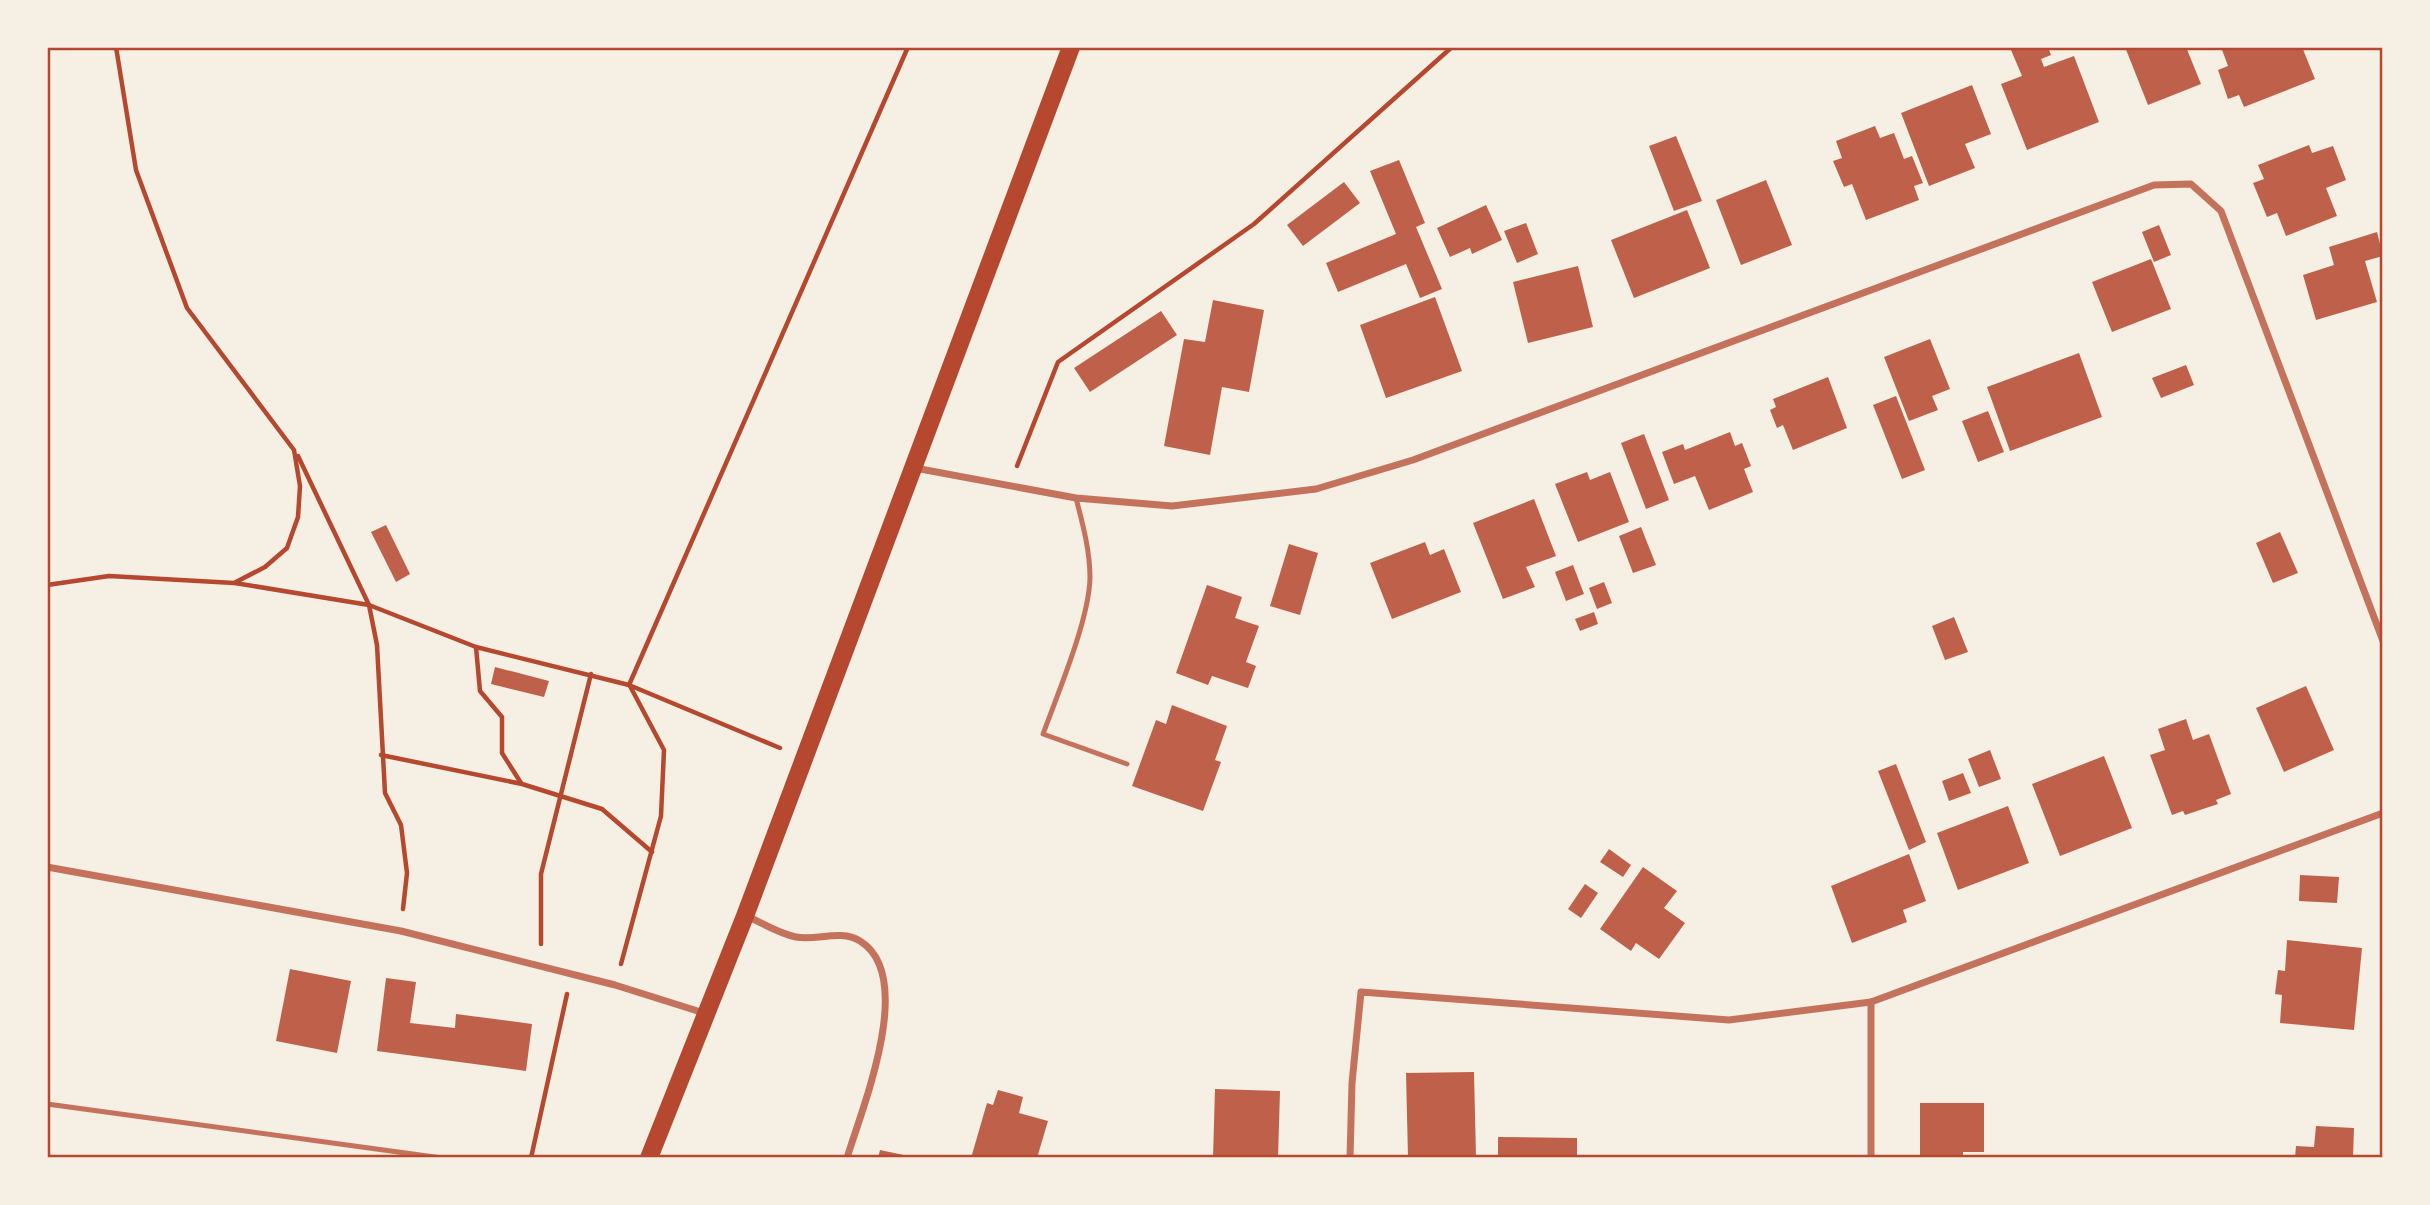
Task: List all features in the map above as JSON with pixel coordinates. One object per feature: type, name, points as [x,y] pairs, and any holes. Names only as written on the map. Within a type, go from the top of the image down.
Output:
[{"type":"main road","points":[[649,1158],[745,916],[1071,47]]},
{"type":"street","points":[[915,468],[1076,498],[1172,506],[1316,489],[1413,460],[2154,185],[2191,184],[2221,211],[2383,641]]},
{"type":"street","points":[[1350,1158],[1352,1083],[1361,992],[1729,1020],[1871,1002],[2383,813]]},
{"type":"street","points":[[47,867],[401,931],[615,985],[705,1014]]},
{"type":"street","points":[[745,916],[796,937],[839,935],[859,940],[876,957],[886,983],[886,1016],[846,1158]]},
{"type":"street","points":[[1871,1002],[1871,1158]]},
{"type":"lane","points":[[1076,498],[1089,550],[1090,582],[1076,641],[1043,734],[1127,764]]},
{"type":"lane","points":[[47,1104],[442,1158]]},
{"type":"path","points":[[116,47],[136,170],[187,309],[294,450],[369,605],[377,645],[385,793],[401,825],[405,861],[401,931]]},
{"type":"path","points":[[629,685],[908,47]]},
{"type":"path","points":[[1010,486],[1058,362],[1254,223],[1452,47]]},
{"type":"path","points":[[234,583],[265,567],[287,548],[298,517],[300,486],[294,450]]},
{"type":"path","points":[[47,585],[109,576],[234,583],[369,605],[476,647],[629,685],[804,758]]},
{"type":"path","points":[[476,647],[481,691],[502,717],[502,753],[522,784]]},
{"type":"path","points":[[542,967],[541,874],[592,674]]},
{"type":"path","points":[[615,985],[661,816],[664,750],[629,685]]},
{"type":"path","points":[[381,755],[522,784],[602,808],[652,852]]},
{"type":"path","points":[[531,1158],[571,974]]},
{"type":"building","points":[[2017,47],[2048,47],[2051,55],[2041,59],[2044,67],[2074,56],[2099,122],[2027,150],[2001,84],[2022,76],[2011,50]]},
{"type":"building","points":[[2125,47],[2186,47],[2201,84],[2148,105]]},
{"type":"building","points":[[2221,47],[2302,47],[2315,79],[2244,107],[2239,95],[2228,99],[2218,70],[2228,66]]},
{"type":"building","points":[[1972,85],[1991,134],[1965,144],[1975,168],[1929,186],[1901,113]]},
{"type":"building","points":[[1875,126],[1880,138],[1894,133],[1904,159],[1912,156],[1923,183],[1914,186],[1919,200],[1866,220],[1852,184],[1844,187],[1833,161],[1842,158],[1836,141]]},
{"type":"building","points":[[1676,136],[1702,201],[1674,211],[1649,146]]},
{"type":"building","points":[[2309,145],[2312,153],[2333,146],[2346,180],[2326,188],[2337,216],[2286,236],[2277,213],[2267,217],[2253,183],[2264,179],[2258,165]]},
{"type":"building","points":[[1399,160],[1425,223],[1416,227],[1442,289],[1420,298],[1406,264],[1338,292],[1326,263],[1396,234],[1370,171]]},
{"type":"building","points":[[1766,180],[1792,245],[1741,265],[1716,200]]},
{"type":"building","points":[[1344,182],[1360,203],[1303,246],[1287,225]]},
{"type":"building","points":[[1486,205],[1502,240],[1472,254],[1470,248],[1450,257],[1437,228]]},
{"type":"building","points":[[1687,210],[1710,268],[1634,298],[1611,240]]},
{"type":"building","points":[[1526,223],[1538,254],[1517,263],[1504,231]]},
{"type":"building","points":[[2159,225],[2171,255],[2154,262],[2142,232]]},
{"type":"building","points":[[2377,232],[2383,256],[2365,261],[2377,302],[2316,320],[2303,275],[2334,265],[2329,247]]},
{"type":"building","points":[[2151,259],[2171,309],[2112,332],[2092,282]]},
{"type":"building","points":[[1578,266],[1593,327],[1528,343],[1513,282]]},
{"type":"building","points":[[1435,297],[1462,371],[1386,398],[1360,325]]},
{"type":"building","points":[[1213,300],[1264,310],[1249,392],[1222,387],[1210,455],[1164,446],[1184,339],[1205,342]]},
{"type":"building","points":[[1161,311],[1177,335],[1090,392],[1074,368]]},
{"type":"building","points":[[1930,339],[1950,389],[1932,396],[1938,410],[1909,421],[1884,357]]},
{"type":"building","points":[[2079,353],[2102,417],[2010,451],[1987,387]]},
{"type":"building","points":[[2186,365],[2194,385],[2161,398],[2152,378]]},
{"type":"building","points":[[1828,377],[1847,428],[1793,450],[1783,425],[1777,428],[1770,410],[1776,407],[1773,399]]},
{"type":"building","points":[[1896,396],[1925,470],[1902,479],[1873,405]]},
{"type":"building","points":[[1988,411],[2004,452],[1978,462],[1962,421]]},
{"type":"building","points":[[1730,432],[1735,446],[1742,443],[1751,466],[1744,469],[1753,492],[1709,510],[1695,476],[1674,484],[1662,452],[1683,444],[1685,450]]},
{"type":"building","points":[[1644,434],[1669,500],[1646,509],[1621,443]]},
{"type":"building","points":[[1587,472],[1590,480],[1610,472],[1629,522],[1578,542],[1555,484]]},
{"type":"building","points":[[1534,499],[1556,556],[1526,567],[1535,587],[1503,599],[1473,523]]},
{"type":"building","points":[[386,525],[410,574],[396,582],[371,532]]},
{"type":"building","points":[[1641,527],[1656,565],[1633,573],[1619,536]]},
{"type":"building","points":[[2280,532],[2298,573],[2273,583],[2256,543]]},
{"type":"building","points":[[1425,542],[1430,555],[1444,549],[1461,592],[1392,619],[1370,563]]},
{"type":"building","points":[[1289,544],[1318,553],[1300,615],[1270,606]]},
{"type":"building","points":[[1573,565],[1584,594],[1566,601],[1555,572]]},
{"type":"building","points":[[1604,582],[1612,603],[1597,609],[1589,588]]},
{"type":"building","points":[[1207,585],[1242,597],[1235,618],[1259,626],[1246,662],[1256,666],[1248,688],[1212,676],[1208,685],[1176,673]]},
{"type":"building","points":[[1594,612],[1598,624],[1580,631],[1575,619]]},
{"type":"building","points":[[1954,617],[1968,652],[1945,660],[1932,626]]},
{"type":"building","points":[[495,667],[549,681],[544,697],[491,684]]},
{"type":"building","points":[[2306,686],[2334,750],[2284,772],[2256,708]]},
{"type":"building","points":[[1172,705],[1227,726],[1215,760],[1221,762],[1203,811],[1132,786],[1156,720],[1166,724]]},
{"type":"building","points":[[2186,719],[2193,740],[2209,734],[2231,794],[2216,800],[2218,804],[2185,815],[2183,811],[2172,815],[2150,755],[2165,750],[2158,729]]},
{"type":"building","points":[[1990,750],[2001,779],[1979,787],[1968,759]]},
{"type":"building","points":[[2104,756],[2132,828],[2060,856],[2032,784]]},
{"type":"building","points":[[1896,764],[1926,842],[1909,850],[1878,771]]},
{"type":"building","points":[[1963,773],[1971,793],[1949,801],[1942,781]]},
{"type":"building","points":[[2008,806],[2029,863],[1958,890],[1937,833]]},
{"type":"building","points":[[1609,849],[1631,865],[1623,877],[1600,862]]},
{"type":"building","points":[[1909,854],[1926,901],[1903,910],[1907,922],[1852,943],[1831,886]]},
{"type":"building","points":[[1643,867],[1677,891],[1664,908],[1685,923],[1659,959],[1636,943],[1631,951],[1600,929]]},
{"type":"building","points":[[2300,875],[2339,877],[2337,903],[2299,901]]},
{"type":"building","points":[[1585,884],[1598,893],[1581,918],[1568,909]]},
{"type":"building","points":[[2287,940],[2362,948],[2354,1030],[2280,1023],[2282,995],[2275,994],[2278,970],[2285,971]]},
{"type":"building","points":[[290,969],[351,981],[337,1053],[276,1041]]},
{"type":"building","points":[[386,978],[416,982],[410,1023],[455,1028],[456,1014],[532,1024],[526,1071],[377,1051]]},
{"type":"building","points":[[1474,1072],[1476,1158],[1408,1158],[1406,1073]]},
{"type":"building","points":[[1215,1089],[1280,1091],[1278,1158],[1213,1158]]},
{"type":"building","points":[[998,1090],[1023,1097],[1019,1113],[1048,1121],[1037,1158],[971,1158],[987,1103],[993,1105]]},
{"type":"building","points":[[1920,1103],[1984,1103],[1984,1152],[1963,1152],[1963,1158],[1920,1158]]},
{"type":"building","points":[[2316,1126],[2354,1128],[2353,1158],[2295,1158],[2296,1146],[2314,1147]]},
{"type":"building","points":[[1498,1137],[1577,1138],[1577,1158],[1498,1158]]},
{"type":"building","points":[[880,1150],[913,1157],[913,1158],[878,1158]]}]
